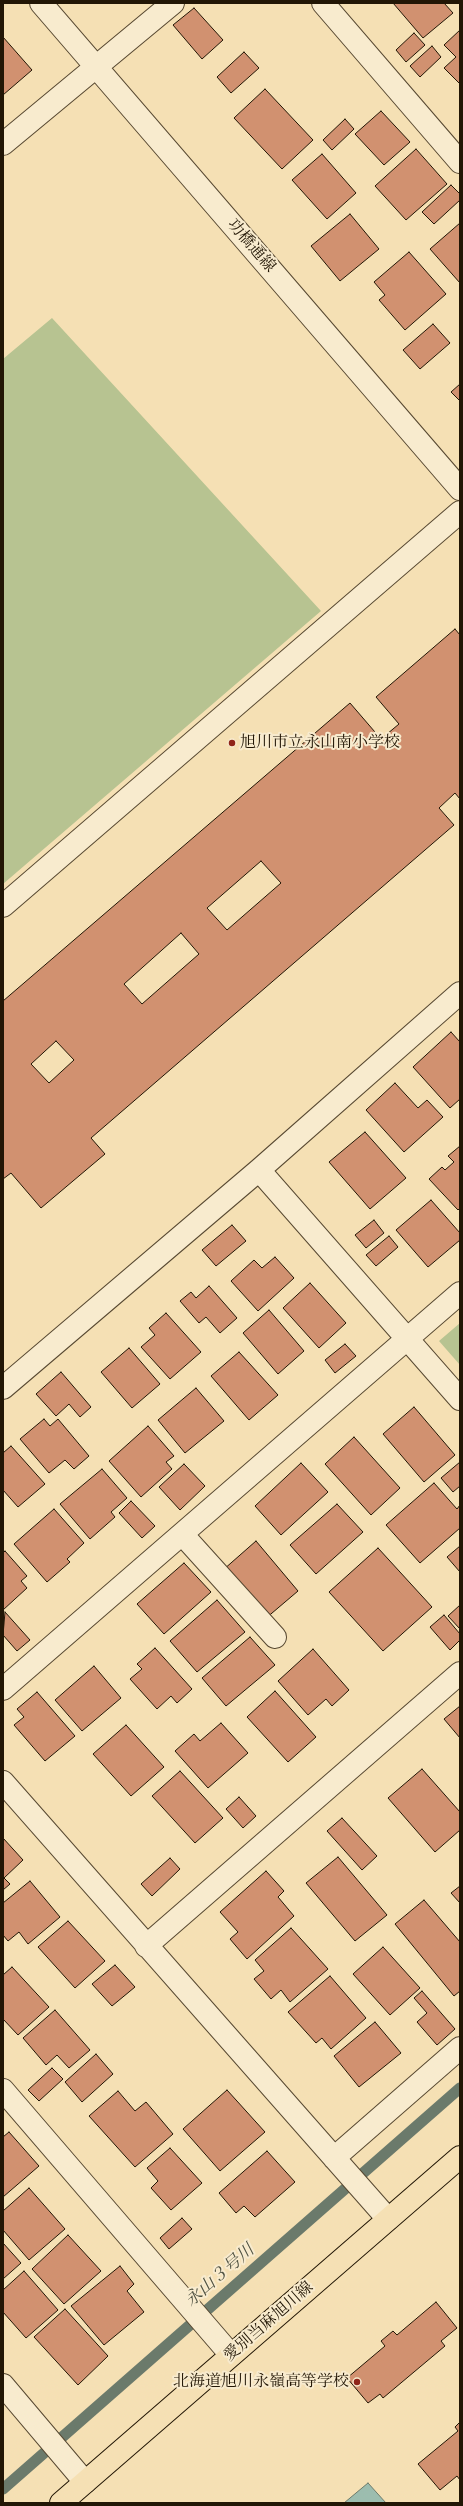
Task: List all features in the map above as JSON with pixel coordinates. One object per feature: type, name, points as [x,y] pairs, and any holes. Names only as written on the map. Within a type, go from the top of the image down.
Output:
[{"type":"main road","name":"愛別当麻旭川線","points":[[61,2503],[460,2157]]},
{"type":"street","name":"功橋通線","points":[[41,3],[460,489]]},
{"type":"street","points":[[3,144],[173,3]]},
{"type":"street","points":[[322,3],[460,162]]},
{"type":"street","points":[[3,906],[460,512]]},
{"type":"street","points":[[3,1388],[259,1170],[460,993]]},
{"type":"street","points":[[259,1170],[460,1398]]},
{"type":"street","points":[[3,1689],[460,1293]]},
{"type":"street","points":[[182,1534],[275,1637]]},
{"type":"street","points":[[146,1946],[460,1673]]},
{"type":"street","points":[[3,1782],[388,2219]]},
{"type":"street","points":[[339,2163],[460,2048]]},
{"type":"street","points":[[3,2090],[231,2355]]},
{"type":"street","points":[[3,2384],[85,2482]]},
{"type":"green space","points":[[52,318],[321,611],[3,884],[3,359]]},
{"type":"green space","points":[[460,1323],[460,1365],[439,1341]]},
{"type":"shaded area","points":[[368,2483],[386,2503],[344,2503]]},
{"type":"building","points":[[393,3],[444,3],[453,13],[423,38]]},
{"type":"building","points":[[194,8],[223,40],[202,59],[173,25]]},
{"type":"building","points":[[460,30],[460,84],[444,68],[456,57],[444,45]]},
{"type":"building","points":[[414,33],[425,45],[406,62],[396,50]]},
{"type":"building","points":[[3,37],[32,70],[3,95]]},
{"type":"building","points":[[432,46],[441,57],[420,77],[410,66]]},
{"type":"building","points":[[244,52],[259,68],[231,93],[217,77]]},
{"type":"building","points":[[265,89],[313,140],[282,169],[234,118]]},
{"type":"building","points":[[381,111],[410,142],[384,165],[355,134]]},
{"type":"building","points":[[345,119],[354,129],[332,150],[323,140]]},
{"type":"building","points":[[416,149],[447,184],[406,220],[375,186]]},
{"type":"building","points":[[322,154],[356,193],[327,219],[292,180]]},
{"type":"building","points":[[451,185],[460,194],[460,200],[434,224],[422,212]]},
{"type":"building","points":[[350,214],[379,249],[340,281],[311,246]]},
{"type":"building","points":[[460,223],[460,283],[430,249]]},
{"type":"building","points":[[409,252],[446,294],[405,330],[379,300],[385,295],[374,282]]},
{"type":"building","points":[[433,324],[450,343],[420,369],[403,350]]},
{"type":"building","points":[[460,384],[460,401],[451,392]]},
{"type":"building","points":[[455,629],[460,635],[460,799],[455,793],[439,808],[454,825],[91,1138],[105,1154],[41,1208],[11,1173],[3,1179],[3,1001],[350,703],[381,739],[399,724],[376,697]],"holes":[[[261,861],[281,883],[227,930],[207,908]],[[181,933],[199,954],[142,1004],[124,984]],[[56,1041],[74,1060],[49,1083],[31,1064]]]},
{"type":"building","points":[[451,1032],[460,1042],[460,1099],[450,1108],[413,1067]]},
{"type":"building","points":[[395,1083],[418,1108],[427,1100],[443,1117],[404,1152],[366,1110]]},
{"type":"building","points":[[365,1132],[406,1178],[370,1209],[329,1162]]},
{"type":"building","points":[[460,1146],[460,1208],[458,1210],[429,1179],[442,1167],[445,1170],[454,1162],[448,1156]]},
{"type":"building","points":[[431,1200],[460,1233],[460,1240],[428,1267],[396,1230]]},
{"type":"building","points":[[374,1220],[384,1233],[366,1248],[355,1235]]},
{"type":"building","points":[[232,1225],[246,1241],[216,1266],[202,1250]]},
{"type":"building","points":[[389,1236],[398,1247],[376,1266],[366,1255]]},
{"type":"building","points":[[275,1257],[294,1278],[258,1311],[231,1281],[254,1260],[262,1268]]},
{"type":"building","points":[[310,1283],[346,1323],[319,1348],[283,1308]]},
{"type":"building","points":[[209,1286],[237,1318],[220,1333],[206,1317],[199,1323],[180,1301],[191,1292],[196,1298]]},
{"type":"building","points":[[269,1310],[304,1351],[278,1374],[243,1333]]},
{"type":"building","points":[[166,1313],[201,1352],[170,1379],[141,1347],[155,1335],[149,1328]]},
{"type":"building","points":[[345,1344],[356,1356],[335,1373],[325,1360]]},
{"type":"building","points":[[129,1348],[160,1384],[132,1408],[101,1372]]},
{"type":"building","points":[[239,1352],[278,1395],[249,1420],[211,1376]]},
{"type":"building","points":[[61,1372],[91,1407],[80,1417],[69,1404],[56,1416],[36,1394]]},
{"type":"building","points":[[196,1388],[224,1421],[185,1453],[158,1420]]},
{"type":"building","points":[[414,1407],[455,1455],[424,1482],[383,1434]]},
{"type":"building","points":[[44,1419],[50,1426],[58,1419],[89,1456],[74,1469],[65,1460],[49,1473],[20,1439]]},
{"type":"building","points":[[148,1426],[174,1456],[166,1462],[172,1469],[141,1497],[109,1461]]},
{"type":"building","points":[[354,1437],[400,1488],[371,1515],[325,1464]]},
{"type":"building","points":[[11,1446],[45,1484],[18,1507],[3,1490],[3,1453]]},
{"type":"building","points":[[460,1462],[460,1486],[453,1492],[441,1478]]},
{"type":"building","points":[[301,1463],[328,1492],[281,1535],[255,1506]]},
{"type":"building","points":[[184,1464],[205,1486],[180,1510],[159,1487]]},
{"type":"building","points":[[102,1469],[127,1498],[111,1512],[115,1517],[90,1539],[60,1504]]},
{"type":"building","points":[[434,1483],[457,1509],[460,1505],[460,1528],[420,1563],[386,1525]]},
{"type":"building","points":[[131,1501],[155,1526],[142,1538],[119,1513]]},
{"type":"building","points":[[337,1504],[363,1532],[316,1574],[290,1545]]},
{"type":"building","points":[[54,1509],[84,1543],[67,1559],[70,1562],[47,1582],[14,1544]]},
{"type":"building","points":[[256,1541],[298,1591],[265,1619],[223,1570]]},
{"type":"building","points":[[460,1546],[460,1572],[447,1557]]},
{"type":"building","points":[[378,1548],[432,1607],[383,1651],[329,1592]]},
{"type":"building","points":[[5,1551],[27,1576],[21,1581],[27,1588],[3,1610],[3,1553]]},
{"type":"building","points":[[184,1563],[211,1592],[164,1634],[137,1604]]},
{"type":"building","points":[[217,1600],[245,1632],[197,1672],[170,1641]]},
{"type":"building","points":[[460,1605],[460,1629],[448,1616]]},
{"type":"building","points":[[5,1612],[30,1640],[17,1651],[3,1635]]},
{"type":"building","points":[[444,1615],[460,1634],[460,1640],[450,1650],[430,1627]]},
{"type":"building","points":[[250,1637],[275,1665],[226,1706],[202,1678]]},
{"type":"building","points":[[155,1648],[192,1689],[177,1703],[171,1696],[157,1709],[130,1679],[142,1669],[137,1664]]},
{"type":"building","points":[[313,1649],[349,1690],[332,1706],[326,1699],[308,1715],[278,1681]]},
{"type":"building","points":[[94,1666],[121,1698],[82,1731],[55,1700]]},
{"type":"building","points":[[275,1691],[316,1737],[288,1762],[247,1717]]},
{"type":"building","points":[[37,1692],[75,1736],[45,1761],[14,1725],[24,1717],[17,1709]]},
{"type":"building","points":[[460,1706],[460,1738],[444,1719]]},
{"type":"building","points":[[221,1723],[248,1753],[208,1788],[175,1751],[194,1734],[200,1741]]},
{"type":"building","points":[[126,1725],[164,1767],[131,1796],[93,1754]]},
{"type":"building","points":[[422,1769],[460,1812],[460,1830],[435,1852],[388,1798]]},
{"type":"building","points":[[180,1771],[223,1818],[195,1843],[152,1796]]},
{"type":"building","points":[[239,1797],[256,1816],[243,1828],[226,1809]]},
{"type":"building","points":[[342,1818],[377,1856],[362,1870],[327,1831]]},
{"type":"building","points":[[3,1838],[23,1860],[4,1878],[10,1884],[3,1890]]},
{"type":"building","points":[[338,1857],[387,1915],[355,1941],[306,1883]]},
{"type":"building","points":[[170,1858],[180,1869],[152,1896],[141,1884]]},
{"type":"building","points":[[266,1871],[284,1891],[278,1897],[294,1916],[247,1959],[230,1939],[238,1932],[220,1912]]},
{"type":"building","points":[[30,1881],[60,1917],[28,1944],[19,1932],[8,1941],[3,1935],[3,1903]]},
{"type":"building","points":[[460,1886],[460,1903],[451,1893]]},
{"type":"building","points":[[424,1900],[460,1942],[460,1991],[454,1996],[395,1924]]},
{"type":"building","points":[[68,1921],[105,1961],[75,1988],[38,1947]]},
{"type":"building","points":[[291,1928],[328,1969],[290,2002],[281,1990],[271,1999],[254,1979],[264,1971],[255,1960]]},
{"type":"building","points":[[383,1947],[420,1988],[390,2015],[353,1974]]},
{"type":"building","points":[[115,1965],[135,1987],[112,2006],[92,1984]]},
{"type":"building","points":[[12,1967],[49,2007],[18,2035],[3,2019],[3,1975]]},
{"type":"building","points":[[330,1976],[366,2018],[331,2049],[322,2038],[316,2043],[288,2012]]},
{"type":"building","points":[[422,1991],[455,2029],[437,2045],[417,2022],[427,2013],[414,1998]]},
{"type":"building","points":[[55,2010],[90,2050],[69,2068],[57,2055],[46,2065],[23,2038]]},
{"type":"building","points":[[375,2022],[401,2053],[359,2087],[334,2056]]},
{"type":"building","points":[[96,2054],[113,2074],[82,2102],[65,2082]]},
{"type":"building","points":[[52,2068],[63,2079],[39,2101],[28,2090]]},
{"type":"building","points":[[227,2090],[265,2132],[220,2171],[183,2129]]},
{"type":"building","points":[[118,2091],[135,2111],[146,2102],[173,2134],[135,2167],[89,2116]]},
{"type":"building","points":[[9,2132],[39,2166],[3,2197],[3,2137]]},
{"type":"building","points":[[170,2148],[202,2183],[171,2210],[151,2188],[158,2181],[147,2168]]},
{"type":"building","points":[[267,2151],[295,2182],[255,2217],[244,2206],[236,2213],[219,2193]]},
{"type":"building","points":[[29,2188],[65,2229],[29,2260],[3,2230],[3,2211]]},
{"type":"building","points":[[182,2218],[192,2229],[169,2249],[160,2238]]},
{"type":"building","points":[[68,2235],[101,2271],[64,2304],[32,2269]]},
{"type":"building","points":[[3,2243],[21,2263],[3,2279]]},
{"type":"building","points":[[120,2266],[134,2284],[127,2291],[144,2312],[104,2345],[71,2306]]},
{"type":"building","points":[[24,2271],[58,2310],[26,2338],[3,2312],[3,2290]]},
{"type":"building","points":[[436,2302],[457,2328],[441,2341],[445,2346],[383,2398],[380,2394],[368,2403],[347,2378],[385,2346],[381,2341],[393,2331],[397,2335]]},
{"type":"building","points":[[65,2309],[108,2356],[78,2385],[34,2337]]},
{"type":"building","points":[[460,2422],[460,2480],[457,2476],[440,2490],[418,2464],[458,2431],[455,2427]]},
{"type":"waterway","name":"永山３号川","points":[[3,2489],[460,2088]]},
{"type":"place","name":"旭川市立永山南小学校","points":[[232,743]]},
{"type":"place","name":"北海道旭川永嶺高等学校","points":[[357,2382]]}]
